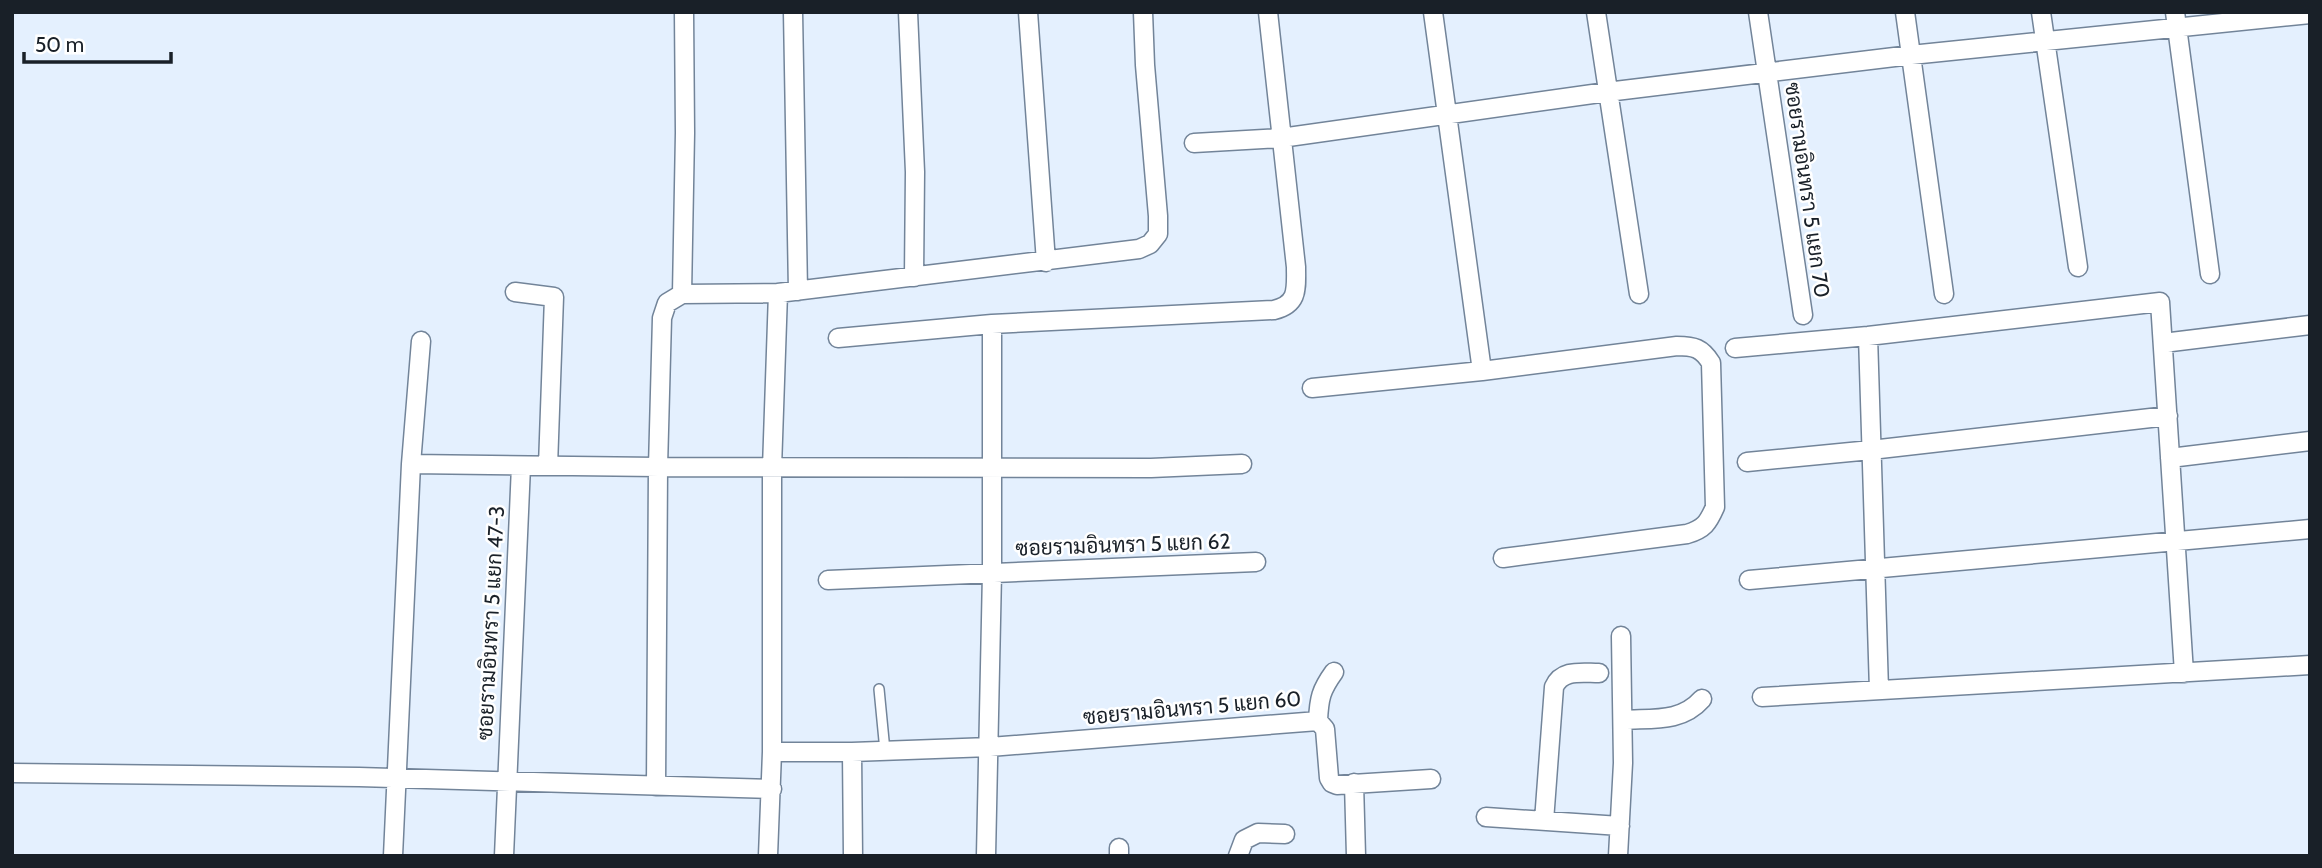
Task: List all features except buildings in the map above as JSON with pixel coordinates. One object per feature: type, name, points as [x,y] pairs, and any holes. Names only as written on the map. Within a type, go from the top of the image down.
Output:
[{"type":"street","points":[[682,294],[684,12]]},
{"type":"street","points":[[793,12],[798,291]]},
{"type":"street","points":[[908,12],[915,173],[914,277]]},
{"type":"street","points":[[1028,12],[1046,262]]},
{"type":"street","points":[[656,786],[658,467],[662,318],[667,303],[682,294],[798,291],[1046,262],[1139,249],[1150,244],[1158,234],[1158,216],[1143,12]]},
{"type":"street","points":[[838,338],[992,324],[1274,310],[1286,307],[1292,301],[1296,289],[1296,267],[1268,12]]},
{"type":"street","points":[[1433,12],[1482,371]]},
{"type":"street","points":[[1596,12],[1639,294]]},
{"type":"street","name":"ซอยรามอินทรา 5 แยก 70","points":[[1758,12],[1802,315]]},
{"type":"street","points":[[1905,12],[1944,294]]},
{"type":"street","points":[[2041,12],[2078,267]]},
{"type":"street","points":[[1194,143],[1281,138],[1607,92],[2044,40],[2177,20],[2309,14]]},
{"type":"street","points":[[2177,20],[2210,274]]},
{"type":"street","points":[[515,292],[554,298],[548,466]]},
{"type":"street","points":[[768,856],[772,789],[772,468],[778,293]]},
{"type":"street","points":[[1735,348],[1868,336],[2160,302],[2184,673]]},
{"type":"street","points":[[986,856],[992,573],[992,324]]},
{"type":"street","points":[[2163,343],[2310,325]]},
{"type":"street","points":[[1868,336],[1879,690]]},
{"type":"street","points":[[393,856],[411,464],[421,341]]},
{"type":"street","points":[[1312,388],[1482,371],[1677,346],[1697,348],[1705,353],[1711,363],[1715,507],[1702,530],[1503,558]]},
{"type":"street","points":[[1747,462],[2168,416]]},
{"type":"street","points":[[2170,458],[2310,441]]},
{"type":"street","points":[[411,464],[1171,468],[1242,464]]},
{"type":"street","name":"ซอยรามอินทรา 5 แยก 47-3","points":[[504,856],[521,466]]},
{"type":"street","points":[[1749,580],[2310,529]]},
{"type":"street","name":"ซอยรามอินทรา 5 แยก 62","points":[[828,580],[1255,562]]},
{"type":"street","points":[[1618,856],[1623,763],[1621,636]]},
{"type":"street","points":[[1762,697],[2310,666]]},
{"type":"street","points":[[1318,720],[1319,699],[1334,672]]},
{"type":"street","points":[[1544,821],[1554,687],[1558,679],[1567,673],[1599,673]]},
{"type":"street","points":[[1623,720],[1683,715],[1693,710],[1702,699]]},
{"type":"street","name":"ซอยรามอินทรา 5 แยก 60","points":[[772,752],[990,747],[1318,720],[1325,729],[1329,778],[1337,785],[1431,779]]},
{"type":"street","points":[[852,752],[853,856]]},
{"type":"street","points":[[12,773],[396,778],[772,789]]},
{"type":"street","points":[[1354,783],[1356,856]]},
{"type":"street","points":[[1486,817],[1620,826]]},
{"type":"street","points":[[1238,856],[1244,841],[1258,833],[1285,834]]},
{"type":"lane","points":[[879,689],[885,751]]}]
